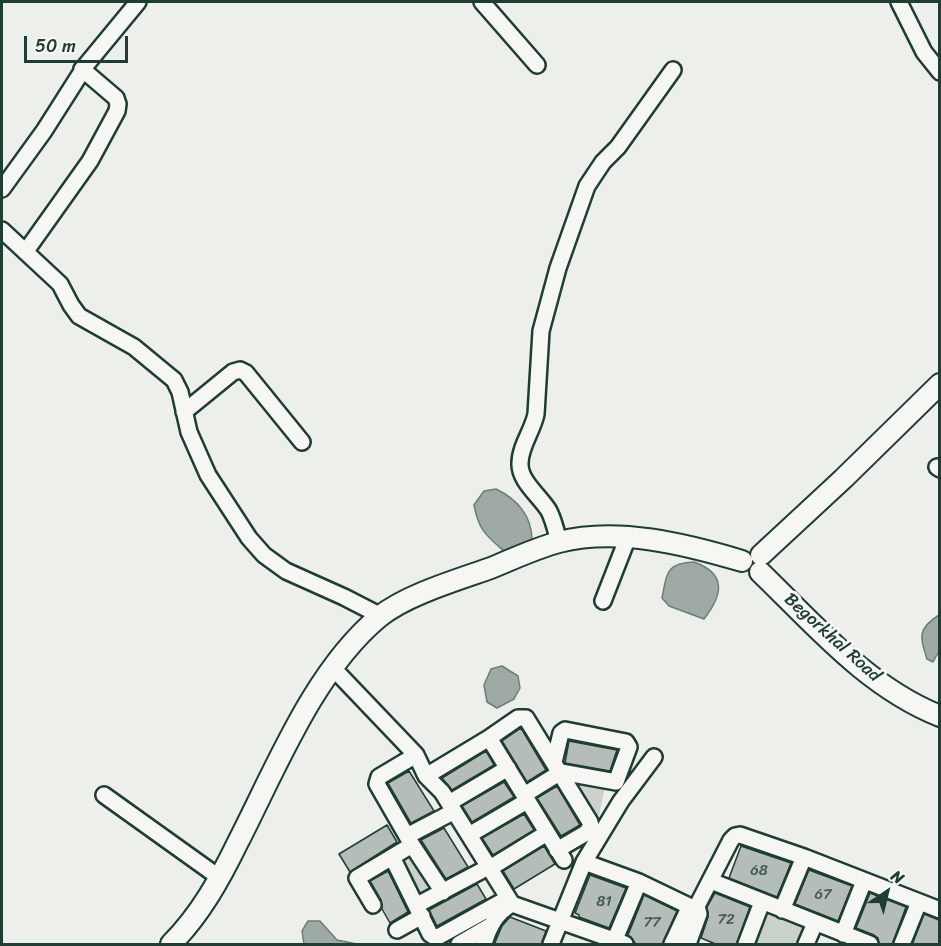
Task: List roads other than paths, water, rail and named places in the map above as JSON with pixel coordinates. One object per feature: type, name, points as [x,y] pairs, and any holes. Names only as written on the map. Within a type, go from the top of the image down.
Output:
[{"type":"street","points":[[2,189],[44,131],[82,69],[138,2]]},
{"type":"street","points":[[482,2],[537,65]]},
{"type":"street","points":[[899,2],[924,52],[939,72]]},
{"type":"street","points":[[26,251],[90,161],[117,111],[116,98],[82,69]]},
{"type":"street","points":[[559,542],[549,511],[521,473],[519,464],[536,414],[541,331],[558,268],[587,186],[673,70]]},
{"type":"street","points":[[2,230],[60,284],[79,316],[134,347],[174,380],[180,392],[196,451],[249,538],[264,555],[286,571],[381,616]]},
{"type":"street","points":[[184,412],[233,372],[240,370],[246,373],[302,442]]},
{"type":"street","points":[[761,563],[939,384]]},
{"type":"street","points":[[171,945],[201,908],[220,878],[289,743],[332,667],[353,642],[381,616],[407,600],[559,542],[595,537],[628,537],[603,601]]},
{"type":"street","name":"Begorkhal Road","points":[[628,537],[702,549],[742,561],[746,572],[754,574],[761,563],[843,654],[878,682],[939,716]]},
{"type":"street","points":[[332,667],[416,755],[436,797],[470,835],[485,869]]},
{"type":"street","points":[[429,780],[489,738],[518,718],[526,718],[530,721],[591,826],[560,855],[489,738]]},
{"type":"street","points":[[470,835],[526,798],[557,767],[561,733],[565,730],[628,744],[629,747],[616,782],[557,767]]},
{"type":"street","points":[[416,755],[377,781],[443,892]]},
{"type":"street","points":[[551,945],[584,862],[621,801],[654,756]]},
{"type":"street","points":[[373,905],[357,878],[392,857],[448,809],[508,768]]},
{"type":"street","points":[[104,795],[220,878]]},
{"type":"street","points":[[448,809],[506,904],[559,925],[618,943],[639,882]]},
{"type":"street","points":[[397,930],[443,892],[547,833]]},
{"type":"street","points":[[672,945],[735,836],[804,857],[939,910]]},
{"type":"street","points":[[392,857],[432,937],[440,938],[506,904]]},
{"type":"street","points":[[782,910],[804,857]]},
{"type":"street","points":[[584,862],[639,882],[699,909],[692,943]]},
{"type":"street","points":[[843,934],[864,880]]},
{"type":"street","points":[[711,881],[870,944]]},
{"type":"street","points":[[746,945],[762,902]]},
{"type":"street","points":[[902,945],[919,902]]},
{"type":"street","points":[[459,945],[489,926],[506,904]]},
{"type":"street","points":[[806,945],[814,923]]},
{"type":"street","points":[[559,925],[599,945]]},
{"type":"street","points":[[484,945],[489,926]]}]
